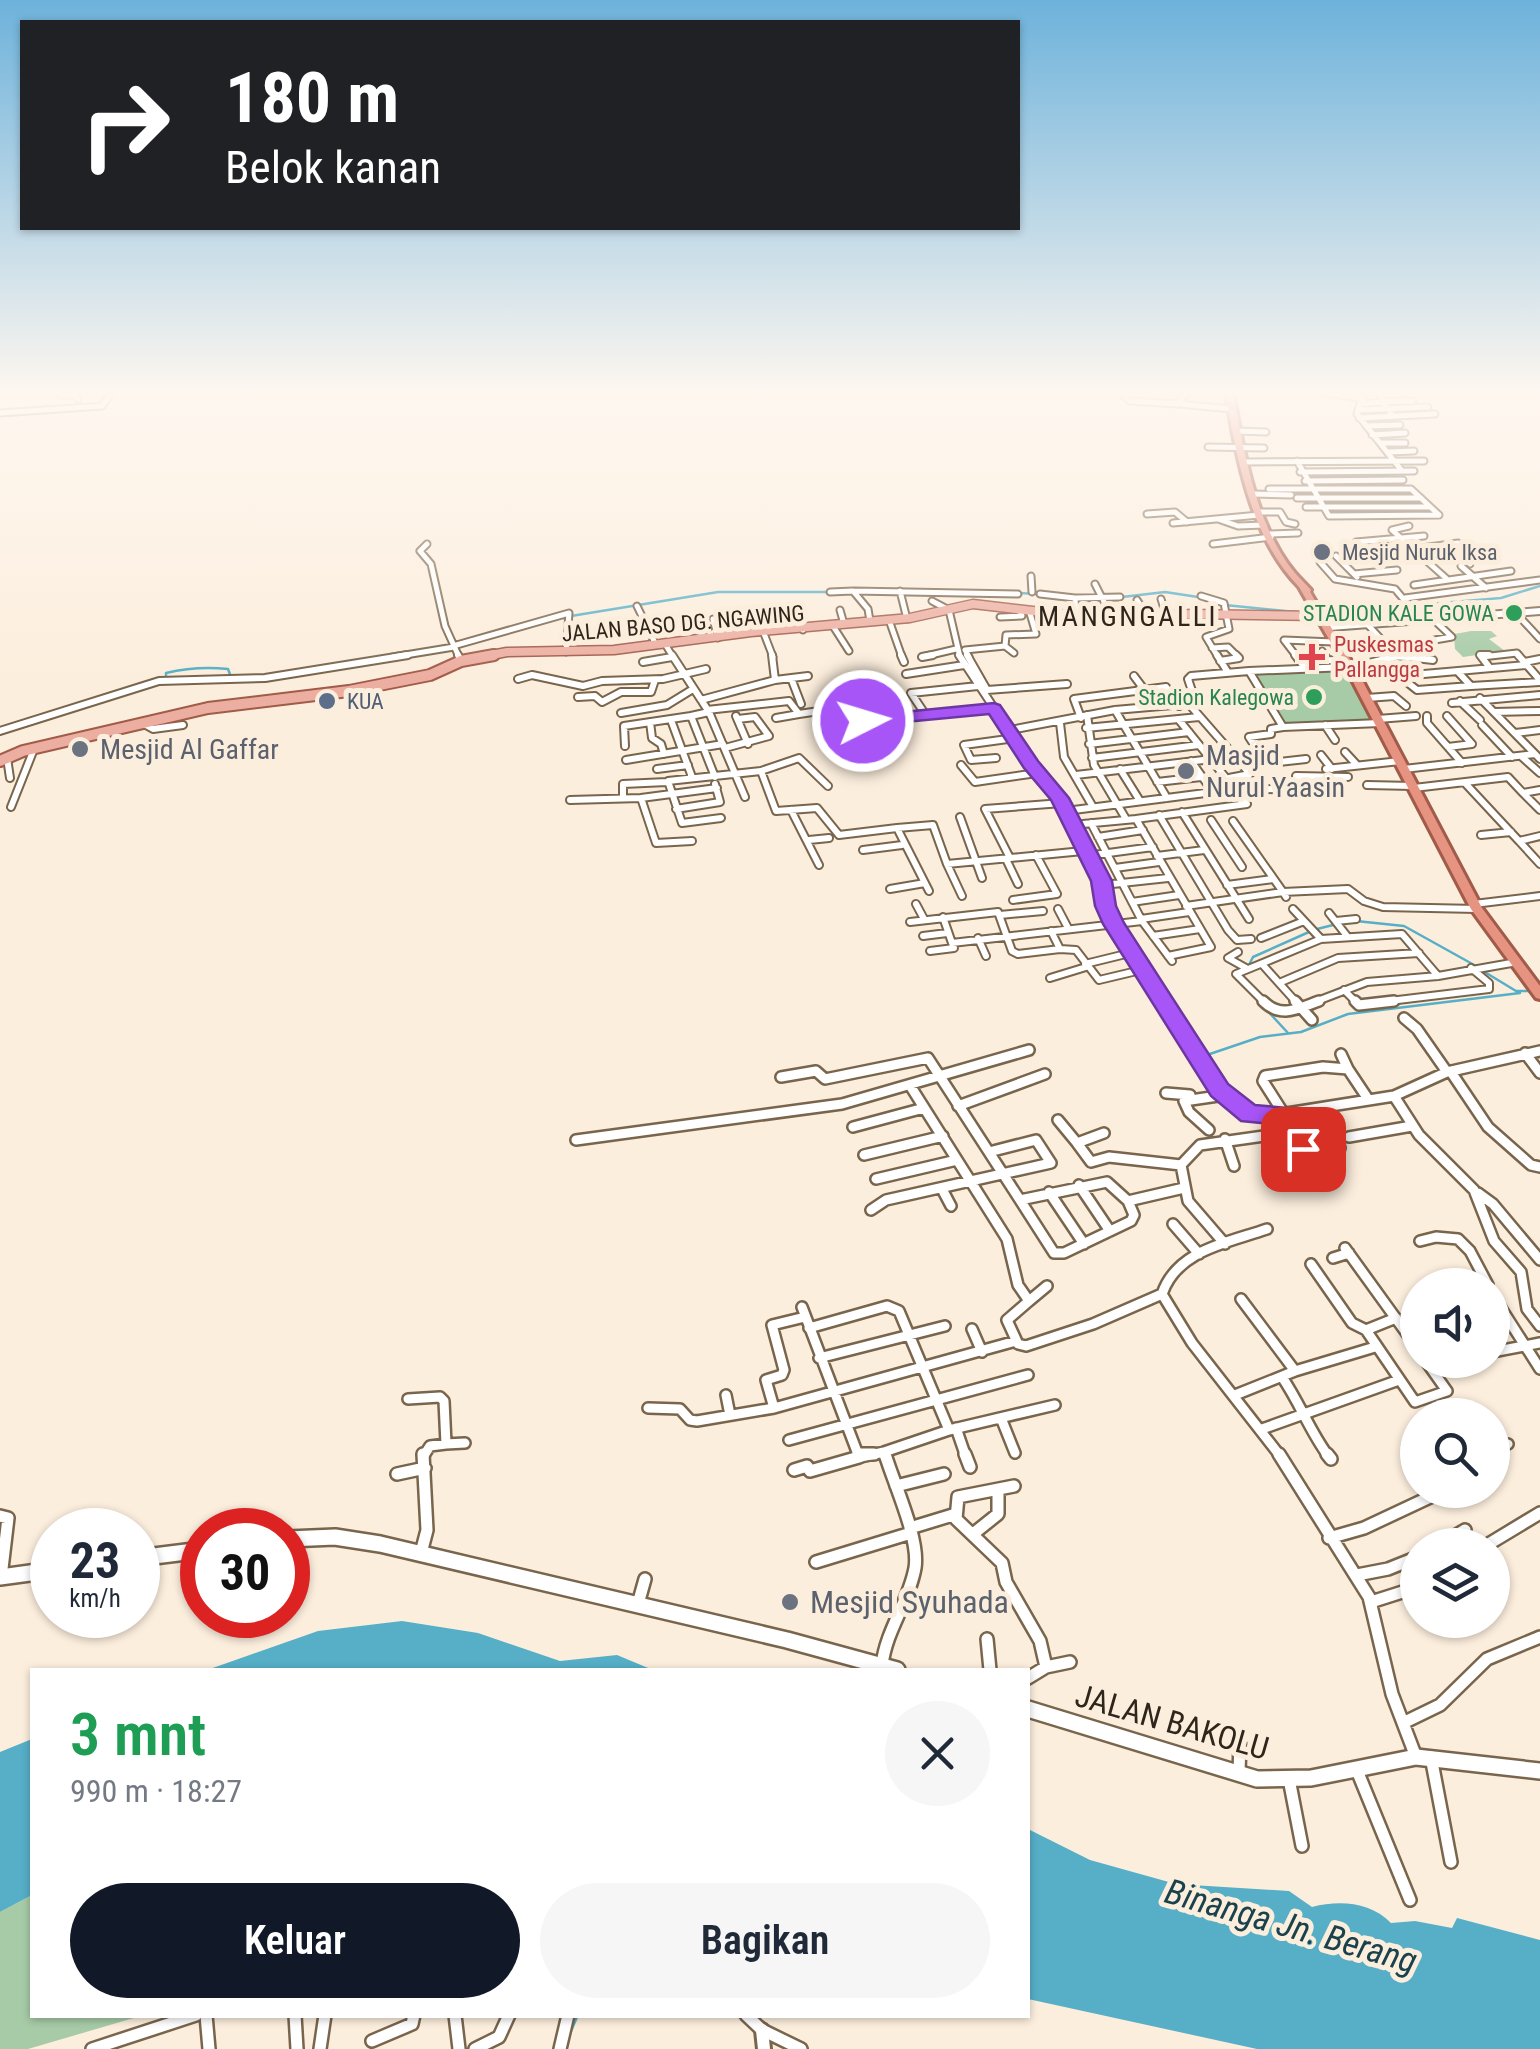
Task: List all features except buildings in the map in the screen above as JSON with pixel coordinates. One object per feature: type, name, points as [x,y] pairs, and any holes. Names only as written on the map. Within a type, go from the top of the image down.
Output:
[{"type":"highway","points":[[1251,487],[1268,532],[1330,628],[1475,906],[1532,978],[1540,994]]},
{"type":"highway","points":[[1319,613],[1350,667]]},
{"type":"main road","name":"JALAN BASO DG. NGAWING","points":[[3,759],[144,724],[182,723],[251,701],[350,691],[438,673],[461,661],[507,652],[566,652],[803,630],[907,618],[931,607],[949,610],[980,604],[1063,620],[1116,621],[1224,608],[1319,613]]},
{"type":"main road","points":[[310,1539],[344,1538],[423,1548],[890,1668]]},
{"type":"main road","points":[[0,1578],[30,1573]]},
{"type":"main road","name":"JALAN BAKOLU","points":[[1030,1710],[1239,1770],[1289,1779],[1418,1752],[1540,1771]]},
{"type":"street","points":[[1269,490],[1310,490],[1363,491],[1411,489],[1439,516],[1331,516],[1323,508],[1310,490],[1308,487]]},
{"type":"street","points":[[1361,487],[1383,519]]},
{"type":"street","points":[[1253,494],[1421,498]]},
{"type":"street","points":[[1306,507],[1430,507]]},
{"type":"street","points":[[1147,514],[1174,512],[1186,520]]},
{"type":"street","points":[[1172,523],[1280,512],[1286,522],[1295,524]]},
{"type":"street","points":[[1218,519],[1268,532],[1298,533]]},
{"type":"street","points":[[1408,526],[1392,530],[1448,580]]},
{"type":"street","points":[[1212,544],[1268,532]]},
{"type":"street","points":[[1356,542],[1424,536]]},
{"type":"street","points":[[1385,552],[1458,543]]},
{"type":"street","points":[[427,544],[420,551],[432,567],[445,626],[461,661]]},
{"type":"street","points":[[1449,544],[1473,563],[1460,566],[1486,588]]},
{"type":"street","points":[[1336,556],[1375,590],[1395,589],[1413,605],[1421,620]]},
{"type":"street","points":[[1428,561],[1448,558]]},
{"type":"street","points":[[1320,562],[1335,580],[1397,570]]},
{"type":"street","points":[[1426,596],[1414,585],[1511,571]]},
{"type":"street","points":[[1031,576],[1036,593],[1063,593],[1075,598],[1120,597]]},
{"type":"street","points":[[1095,584],[1116,621]]},
{"type":"street","points":[[1405,598],[1539,584]]},
{"type":"street","points":[[830,592],[1018,594]]},
{"type":"street","points":[[853,592],[868,609],[870,621]]},
{"type":"street","points":[[900,592],[907,618]]},
{"type":"street","points":[[1201,596],[1224,608],[1228,629],[1206,637],[1227,671]]},
{"type":"street","points":[[1075,598],[1077,620]]},
{"type":"street","points":[[1161,599],[1166,615]]},
{"type":"street","points":[[1136,600],[1148,617]]},
{"type":"street","points":[[637,606],[640,618],[708,711],[745,796]]},
{"type":"street","points":[[799,608],[803,630]]},
{"type":"street","points":[[840,610],[838,625],[849,651]]},
{"type":"street","points":[[949,610],[956,648],[964,665],[1064,807],[1104,886],[1106,906],[1130,953],[1222,1092],[1250,1114],[1281,1114],[1394,1096],[1449,1072],[1540,1051]]},
{"type":"street","points":[[1000,617],[1022,616],[1025,611]]},
{"type":"street","points":[[1005,646],[1008,634],[1034,635],[1025,611]]},
{"type":"street","points":[[1330,628],[1540,611]]},
{"type":"street","points":[[1516,612],[1540,639]]},
{"type":"street","points":[[0,731],[159,680],[264,678],[454,646],[570,614],[566,652]]},
{"type":"street","points":[[1412,644],[1452,636],[1434,618]]},
{"type":"street","points":[[713,619],[718,638]]},
{"type":"street","points":[[889,620],[904,662]]},
{"type":"street","points":[[1366,623],[1398,656]]},
{"type":"street","points":[[763,632],[774,658],[775,680]]},
{"type":"street","points":[[1305,668],[1284,640],[1334,642]]},
{"type":"street","points":[[896,645],[905,644]]},
{"type":"street","points":[[1014,653],[1005,646],[964,650],[986,690],[1068,684]]},
{"type":"street","points":[[1212,648],[1228,647],[1239,658],[1220,662]]},
{"type":"street","points":[[922,657],[956,648]]},
{"type":"street","points":[[1322,651],[1328,660],[1350,667]]},
{"type":"street","points":[[1490,668],[1480,655],[1516,653],[1540,681]]},
{"type":"street","points":[[1192,691],[1188,679],[1191,676],[1350,667],[1398,656],[1431,658],[1448,673]]},
{"type":"street","points":[[644,662],[672,657]]},
{"type":"street","points":[[1276,657],[1283,669]]},
{"type":"street","points":[[1401,676],[1540,659]]},
{"type":"street","points":[[1382,662],[1417,690],[1540,681]]},
{"type":"street","points":[[906,674],[964,665]]},
{"type":"street","points":[[518,679],[532,674],[566,685],[654,680],[706,669]]},
{"type":"street","points":[[1249,671],[1284,727]]},
{"type":"street","points":[[1458,672],[1471,686]]},
{"type":"street","points":[[566,685],[572,675]]},
{"type":"street","points":[[700,700],[775,680],[808,676]]},
{"type":"street","points":[[1134,676],[1142,688]]},
{"type":"street","points":[[790,678],[801,704]]},
{"type":"street","points":[[578,696],[595,696],[602,702],[621,692],[652,692],[654,680]]},
{"type":"street","points":[[926,714],[911,694],[978,686]]},
{"type":"street","points":[[1126,820],[1097,772],[1074,699],[1167,688],[1250,774],[1228,778]]},
{"type":"street","points":[[622,713],[667,705],[693,689]]},
{"type":"street","points":[[1366,698],[1396,696],[1406,706]]},
{"type":"street","points":[[1512,757],[1456,702],[1540,696]]},
{"type":"street","points":[[990,742],[997,761],[972,760],[964,745],[1116,711],[1264,698]]},
{"type":"street","points":[[1480,698],[1538,756]]},
{"type":"street","points":[[1185,705],[1218,707],[1243,700]]},
{"type":"street","points":[[625,746],[623,726],[732,707],[792,702],[800,714]]},
{"type":"street","points":[[776,718],[853,706],[858,708],[863,721]]},
{"type":"street","points":[[732,707],[748,744]]},
{"type":"street","points":[[834,724],[994,708]]},
{"type":"street","points":[[895,710],[904,730]]},
{"type":"street","points":[[1116,711],[1157,782],[1249,919]]},
{"type":"street","points":[[1494,712],[1536,711],[1540,720]]},
{"type":"street","points":[[676,808],[720,802],[690,716]]},
{"type":"street","points":[[1266,763],[1249,737],[1271,734],[1270,729],[1416,716]]},
{"type":"street","points":[[1427,716],[1427,722],[1462,763]]},
{"type":"street","points":[[1447,716],[1472,744]]},
{"type":"street","points":[[1086,728],[1199,717]]},
{"type":"street","points":[[626,760],[748,744],[769,736],[756,718],[738,718]]},
{"type":"street","points":[[671,720],[692,777]]},
{"type":"street","points":[[1072,825],[1247,804],[1179,720]]},
{"type":"street","points":[[650,722],[652,738],[664,754]]},
{"type":"street","points":[[1060,723],[1064,757],[1092,807]]},
{"type":"street","points":[[1325,725],[1335,740]]},
{"type":"street","points":[[1514,733],[1539,731]]},
{"type":"street","points":[[1089,744],[1189,732]]},
{"type":"street","points":[[1448,747],[1497,742]]},
{"type":"street","points":[[1092,758],[1223,743]]},
{"type":"street","points":[[640,746],[644,757]]},
{"type":"street","points":[[12,807],[34,749]]},
{"type":"street","points":[[1345,752],[1357,765]]},
{"type":"street","points":[[1321,756],[1329,769],[1538,756]]},
{"type":"street","points":[[1521,756],[1540,773]]},
{"type":"street","points":[[624,796],[623,784],[760,771],[801,758],[828,786]]},
{"type":"street","points":[[3,759],[10,778]]},
{"type":"street","points":[[1076,775],[1212,759]]},
{"type":"street","points":[[1244,766],[1306,759]]},
{"type":"street","points":[[1296,760],[1308,776]]},
{"type":"street","points":[[1191,761],[1212,792]]},
{"type":"street","points":[[657,769],[688,764]]},
{"type":"street","points":[[962,765],[973,782],[1037,773]]},
{"type":"street","points":[[1120,769],[1140,801]]},
{"type":"street","points":[[760,771],[770,789],[774,810],[817,808],[839,836],[933,825],[962,896]]},
{"type":"street","points":[[1296,776],[1348,777]]},
{"type":"street","points":[[1157,782],[1202,777]]},
{"type":"street","points":[[1368,785],[1413,787],[1509,777],[1540,810]]},
{"type":"street","points":[[668,782],[684,824],[720,818]]},
{"type":"street","points":[[1465,782],[1540,864]]},
{"type":"street","points":[[1018,884],[986,808],[1092,807],[1212,792],[1332,786]]},
{"type":"street","points":[[570,800],[641,798],[717,788]]},
{"type":"street","points":[[1523,792],[1540,790]]},
{"type":"street","points":[[641,798],[656,843],[692,841]]},
{"type":"street","points":[[792,810],[819,865]]},
{"type":"street","points":[[1158,815],[1235,939],[1251,939]]},
{"type":"street","points":[[960,817],[982,878]]},
{"type":"street","points":[[1090,823],[1141,920],[1170,959],[1209,950],[1211,947],[1136,819]]},
{"type":"street","points":[[1211,820],[1242,867]]},
{"type":"street","points":[[1233,821],[1285,894]]},
{"type":"street","points":[[890,889],[927,887],[902,845],[897,828]]},
{"type":"street","points":[[1098,837],[1143,830]]},
{"type":"street","points":[[1481,835],[1512,832]]},
{"type":"street","points":[[1519,841],[1540,836]]},
{"type":"street","points":[[809,840],[829,838]]},
{"type":"street","points":[[863,850],[902,845]]},
{"type":"street","points":[[1230,848],[1250,845]]},
{"type":"street","points":[[947,864],[1036,855],[1156,855],[1204,850]]},
{"type":"street","points":[[1012,900],[1057,894],[1036,855]]},
{"type":"street","points":[[1115,868],[1156,855]]},
{"type":"street","points":[[904,865],[915,863]]},
{"type":"street","points":[[1104,886],[1168,878]]},
{"type":"street","points":[[1227,885],[1273,879]]},
{"type":"street","points":[[952,943],[1114,924],[1235,899],[1285,894],[1348,889],[1364,901],[1383,907],[1475,906],[1540,896]]},
{"type":"street","points":[[1132,902],[1179,895]]},
{"type":"street","points":[[916,904],[924,919]]},
{"type":"street","points":[[1058,908],[1068,928]]},
{"type":"street","points":[[1293,909],[1321,939]]},
{"type":"street","points":[[910,922],[990,912],[1000,915],[1043,911]]},
{"type":"street","points":[[1329,912],[1347,936]]},
{"type":"street","points":[[1000,915],[1012,951],[1018,954],[1076,950],[1101,981],[1141,970]]},
{"type":"street","points":[[930,951],[954,948],[943,917]]},
{"type":"street","points":[[1337,923],[1356,919]]},
{"type":"street","points":[[1261,938],[1309,926]]},
{"type":"street","points":[[972,928],[986,956]]},
{"type":"street","points":[[1153,936],[1200,929]]},
{"type":"street","points":[[1051,931],[1060,949]]},
{"type":"street","points":[[923,936],[947,933]]},
{"type":"street","points":[[1438,976],[1405,934],[1321,939],[1262,964],[1245,967],[1237,975],[1272,1010],[1286,1013],[1367,982],[1438,976],[1517,962]]},
{"type":"street","points":[[1238,952],[1228,958],[1245,967]]},
{"type":"street","points":[[1050,978],[1130,953]]},
{"type":"street","points":[[1279,983],[1338,958],[1418,954]]},
{"type":"street","points":[[1262,964],[1312,1020]]},
{"type":"street","points":[[1344,990],[1360,1005],[1489,989],[1489,983],[1476,967]]},
{"type":"street","points":[[1404,1018],[1417,1029],[1488,1127],[1531,1165],[1540,1167]]},
{"type":"street","points":[[576,1140],[828,1106],[911,1087],[1028,1050]]},
{"type":"street","points":[[1526,1053],[1540,1073]]},
{"type":"street","points":[[1341,1054],[1368,1100]]},
{"type":"street","points":[[781,1078],[816,1071],[825,1079],[926,1058],[1054,1254],[1084,1244],[1133,1219],[1128,1200],[1111,1183],[1079,1185],[1019,1200]]},
{"type":"street","points":[[1314,1174],[1305,1169],[1264,1077],[1323,1067],[1348,1069]]},
{"type":"street","points":[[958,1106],[1044,1074]]},
{"type":"street","points":[[911,1087],[1007,1239],[1018,1286],[1028,1301]]},
{"type":"street","points":[[1166,1093],[1180,1096],[1222,1092]]},
{"type":"street","points":[[1209,1130],[1184,1102],[1222,1092]]},
{"type":"street","points":[[1394,1096],[1412,1126],[1492,1204],[1540,1260]]},
{"type":"street","points":[[1297,1149],[1341,1147],[1326,1107]]},
{"type":"street","points":[[852,1127],[924,1108]]},
{"type":"street","points":[[1058,1120],[1091,1162],[1109,1157],[1181,1164]]},
{"type":"street","points":[[1348,1137],[1412,1126]]},
{"type":"street","points":[[1181,1164],[1196,1148],[1226,1139],[1276,1136],[1284,1128]]},
{"type":"street","points":[[1077,1143],[1104,1133]]},
{"type":"street","points":[[864,1154],[942,1136]]},
{"type":"street","points":[[1226,1139],[1234,1166]]},
{"type":"street","points":[[871,1210],[886,1200],[1004,1176],[1049,1165],[1050,1161],[1036,1140],[989,1152]]},
{"type":"street","points":[[876,1179],[957,1160]]},
{"type":"street","points":[[1181,1164],[1184,1188],[1196,1212],[1226,1244]]},
{"type":"street","points":[[1079,1185],[1110,1231]]},
{"type":"street","points":[[1128,1200],[1184,1188]]},
{"type":"street","points":[[942,1189],[951,1206]]},
{"type":"street","points":[[1474,1190],[1494,1241],[1521,1272],[1526,1308],[1540,1326]]},
{"type":"street","points":[[1049,1192],[1084,1244]]},
{"type":"street","points":[[1173,1224],[1199,1254]]},
{"type":"street","points":[[1047,1286],[1007,1320],[1016,1341],[1026,1346],[1080,1329],[1162,1294],[1168,1276],[1199,1254],[1266,1229]]},
{"type":"street","points":[[1420,1241],[1446,1234],[1462,1240],[1480,1268]]},
{"type":"street","points":[[1333,1258],[1347,1250],[1400,1324]]},
{"type":"street","points":[[1311,1264],[1352,1323],[1366,1330],[1416,1402],[1447,1391],[1438,1378]]},
{"type":"street","points":[[1162,1294],[1192,1343],[1262,1429],[1371,1602],[1392,1694],[1418,1752],[1451,1862]]},
{"type":"street","points":[[1240,1299],[1295,1371]]},
{"type":"street","points":[[774,1408],[766,1380],[782,1375],[784,1370],[772,1325],[891,1306],[899,1311],[970,1467]]},
{"type":"street","points":[[806,1317],[859,1457]]},
{"type":"street","points":[[1366,1330],[1396,1318]]},
{"type":"street","points":[[1510,1323],[1540,1369]]},
{"type":"street","points":[[819,1358],[945,1326]]},
{"type":"street","points":[[972,1329],[982,1352]]},
{"type":"street","points":[[648,1408],[680,1409],[692,1420],[774,1408],[1016,1341]]},
{"type":"street","points":[[1510,1348],[1540,1343]]},
{"type":"street","points":[[1235,1395],[1295,1371],[1376,1347]]},
{"type":"street","points":[[789,1440],[1028,1375]]},
{"type":"street","points":[[1282,1377],[1305,1411],[1314,1438],[1331,1459]]},
{"type":"street","points":[[1262,1429],[1399,1380]]},
{"type":"street","points":[[726,1395],[730,1415]]},
{"type":"street","points":[[408,1400],[443,1399],[446,1444]]},
{"type":"street","points":[[794,1470],[807,1466],[810,1471],[952,1429],[1055,1406]]},
{"type":"street","points":[[1000,1418],[1016,1452]]},
{"type":"street","points":[[423,1548],[425,1449],[465,1442]]},
{"type":"street","points":[[884,1452],[910,1531],[915,1568],[884,1645],[890,1668]]},
{"type":"street","points":[[397,1474],[425,1468]]},
{"type":"street","points":[[896,1486],[944,1474]]},
{"type":"street","points":[[1014,1486],[958,1497],[956,1519],[1002,1563],[1006,1582],[1040,1640],[1046,1667]]},
{"type":"street","points":[[973,1534],[998,1514],[998,1491]]},
{"type":"street","points":[[1330,1538],[1364,1528],[1407,1508]]},
{"type":"street","points":[[1510,1531],[1540,1513]]},
{"type":"street","points":[[816,1562],[956,1514]]},
{"type":"street","points":[[0,1516],[8,1518],[0,1578]]},
{"type":"street","points":[[1356,1575],[1400,1564]]},
{"type":"street","points":[[639,1602],[645,1579]]},
{"type":"street","points":[[1371,1602],[1400,1593]]},
{"type":"street","points":[[1405,1722],[1424,1718],[1442,1707],[1481,1662],[1540,1637]]},
{"type":"street","points":[[988,1639],[990,1668]]},
{"type":"street","points":[[1030,1677],[1046,1667],[1070,1662]]},
{"type":"street","points":[[1239,1770],[1240,1744]]},
{"type":"street","points":[[1356,1768],[1410,1900]]},
{"type":"street","points":[[1289,1779],[1302,1846]]},
{"type":"street","points":[[92,2049],[187,2018]]},
{"type":"street","points":[[206,2018],[209,2049]]},
{"type":"street","points":[[295,2018],[297,2049]]},
{"type":"street","points":[[320,2049],[325,2018]]},
{"type":"street","points":[[372,2041],[412,2024],[413,2018]]},
{"type":"street","points":[[455,2018],[460,2049]]},
{"type":"street","points":[[475,2049],[499,2037],[507,2018]]},
{"type":"street","points":[[560,2049],[567,2018]]},
{"type":"street","points":[[749,2018],[762,2030],[801,2049]]},
{"type":"street","points":[[762,2030],[764,2049]]},
{"type":"green space","points":[[1491,631],[1497,636],[1489,639],[1505,651],[1463,657],[1455,649],[1454,637],[1444,636]]},
{"type":"green space","name":"Stadion Kalegowa","points":[[1344,669],[1373,721],[1286,726],[1253,673]]},
{"type":"green space","points":[[30,1896],[30,2018],[134,2018],[28,2049],[0,2049],[0,1912]]},
{"type":"water","points":[[402,1621],[478,1633],[560,1661],[617,1655],[648,1668],[213,1668],[298,1638],[310,1638],[310,1634]]},
{"type":"water","points":[[30,1740],[30,1896],[0,1912],[0,1752]]},
{"type":"water","name":"Binanga Jn. Berang","points":[[1030,1830],[1090,1860],[1176,1884],[1289,1891],[1312,1907],[1354,1904],[1391,1923],[1415,1921],[1452,1928],[1457,1918],[1540,1940],[1540,2049],[1257,2049],[1030,1999]]},
{"type":"waterway","points":[[1319,613],[1501,598],[1540,586]]},
{"type":"waterway","points":[[571,616],[718,592],[830,592]]},
{"type":"waterway","points":[[1122,597],[1165,592],[1198,597]]},
{"type":"waterway","points":[[1018,593],[1039,594]]},
{"type":"waterway","points":[[1225,605],[1296,612]]},
{"type":"waterway","points":[[166,677],[166,673],[205,668],[228,669],[231,677]]},
{"type":"waterway","points":[[1356,921],[1404,926],[1476,966]]},
{"type":"waterway","points":[[1317,929],[1333,925]]},
{"type":"waterway","points":[[1249,965],[1253,957],[1309,932]]},
{"type":"waterway","points":[[1483,971],[1516,991],[1540,991]]},
{"type":"waterway","points":[[1201,1057],[1260,1037],[1301,1032],[1348,1014],[1520,993]]},
{"type":"waterway","points":[[1264,1007],[1288,1033]]},
{"type":"waterway","points":[[569,2034],[576,2018]]},
{"type":"place","name":"Mesjid Nuruk Iksa","points":[[1322,552]]},
{"type":"place","name":"STADION KALE GOWA","points":[[1514,613]]},
{"type":"place","name":"Puskesmas Pallangga","points":[[1312,657]]},
{"type":"place","name":"Stadion Kalegowa","points":[[1314,697]]},
{"type":"place","name":"KUA","points":[[327,701]]},
{"type":"place","name":"Mesjid Al Gaffar","points":[[80,749]]},
{"type":"place","name":"Masjid Nurul Yaasin","points":[[1186,771]]},
{"type":"place","name":"Mesjid Syuhada","points":[[790,1602]]},
{"type":"district","name":"MANGNGALLI","points":[[1128,616]]},
{"type":"route","points":[[863,721],[994,708],[1030,764],[1060,798],[1102,881],[1104,901],[1114,924],[1219,1090],[1250,1114],[1278,1115],[1297,1149],[1303,1149]]}]
